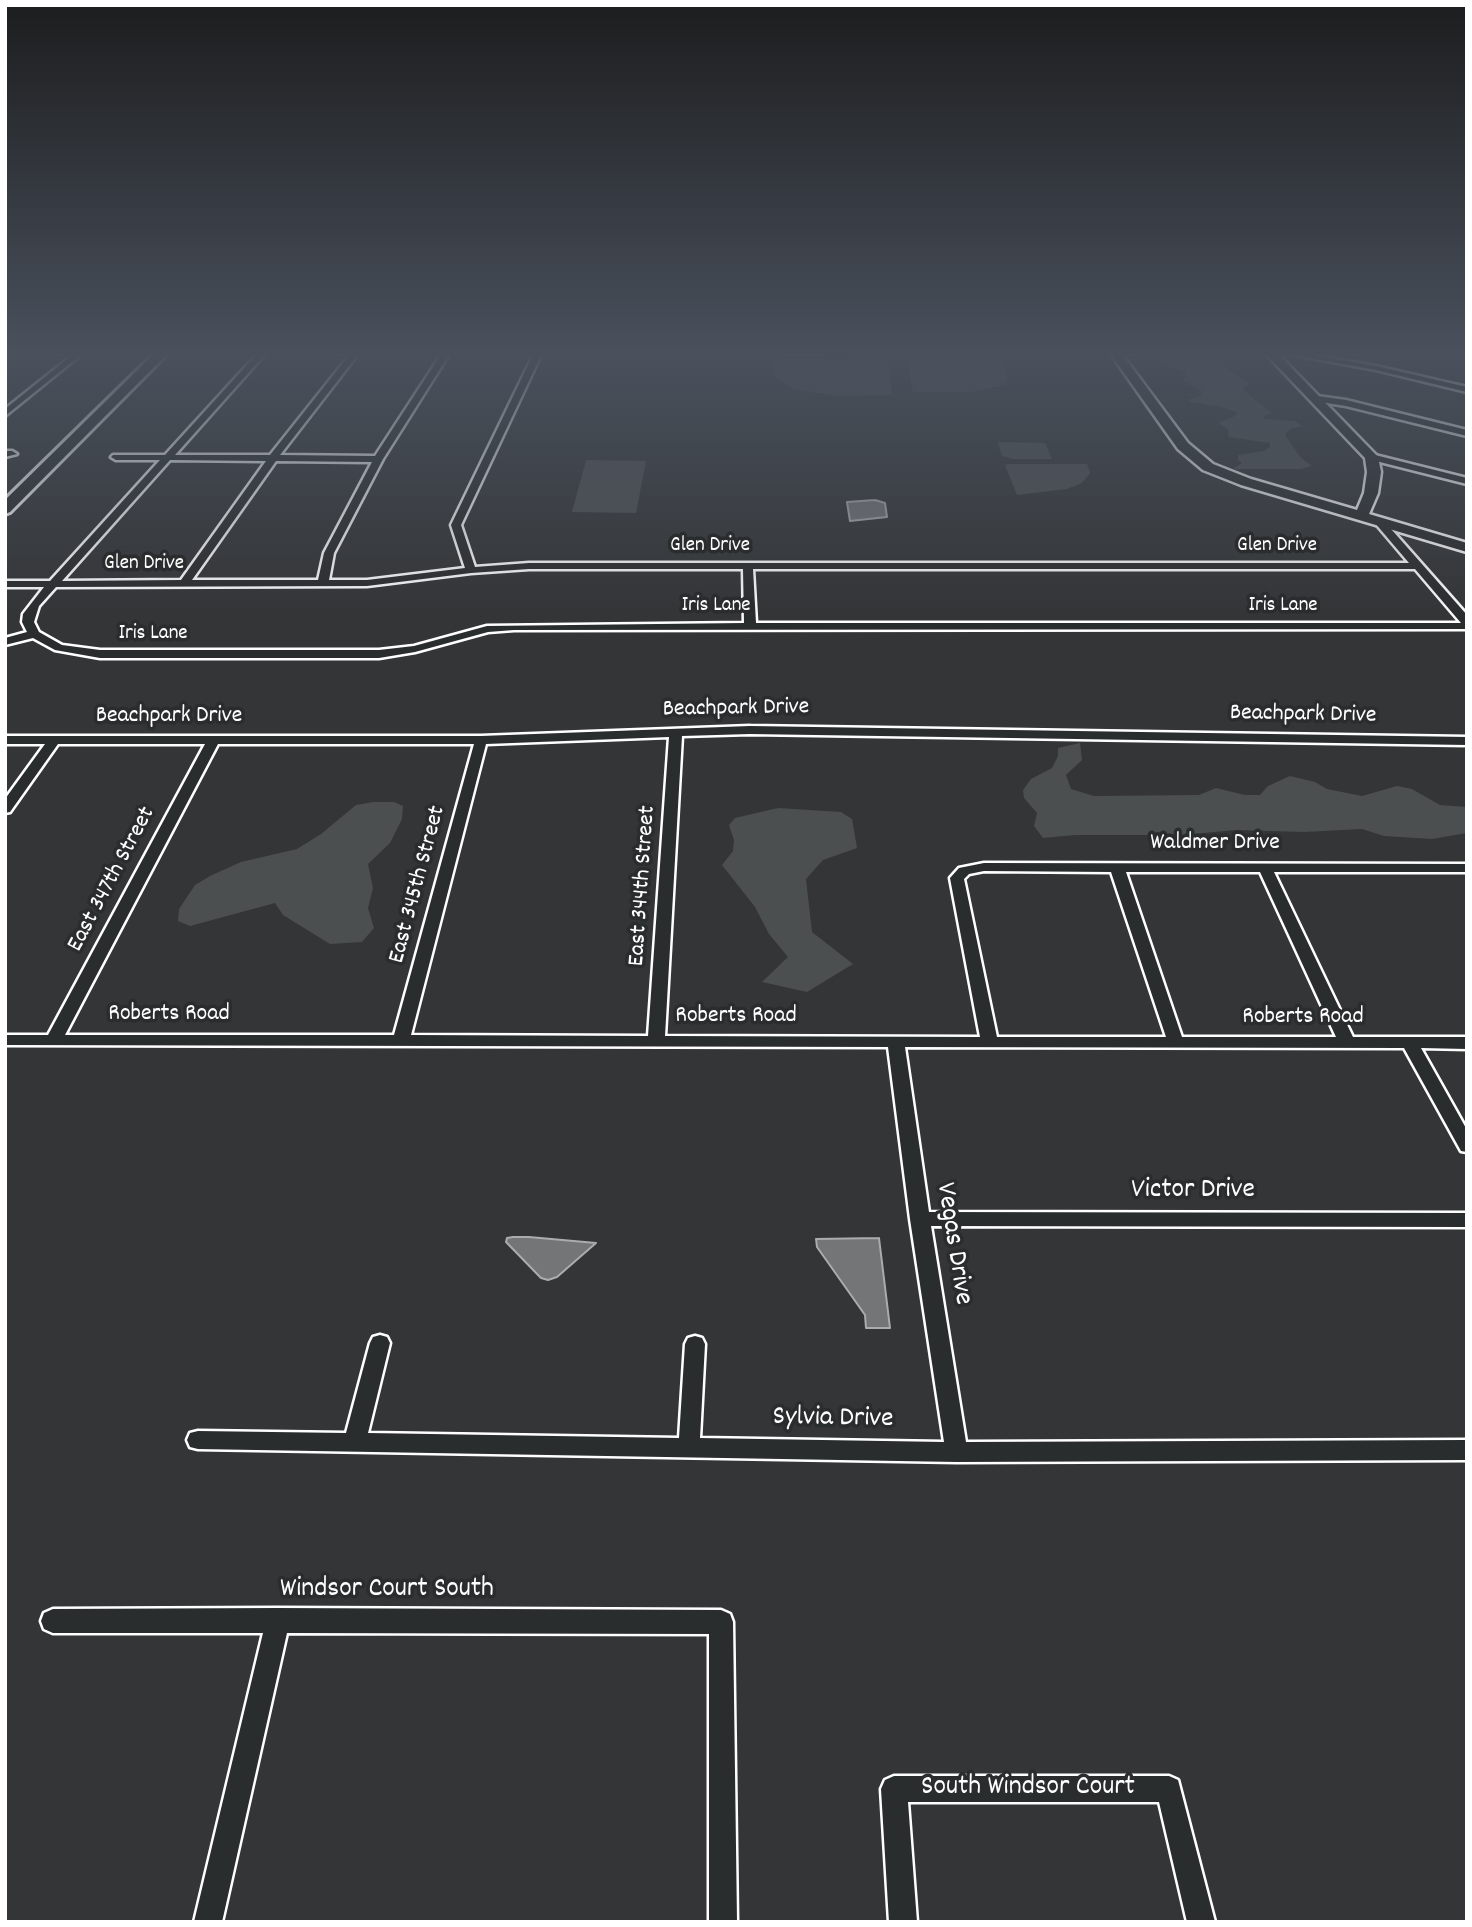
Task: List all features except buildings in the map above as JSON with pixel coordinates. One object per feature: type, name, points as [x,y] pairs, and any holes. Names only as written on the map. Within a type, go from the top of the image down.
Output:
[{"type":"main road","points":[[5,491],[54,443]]},
{"type":"main road","points":[[5,509],[71,443]]},
{"type":"street","points":[[5,642],[34,634],[29,628],[29,614],[180,443]]},
{"type":"street","points":[[184,584],[285,443]]},
{"type":"street","points":[[323,584],[329,553],[389,443]]},
{"type":"street","points":[[471,570],[456,525],[495,443]]},
{"type":"street","points":[[1181,443],[1208,467],[1246,482],[1467,548]]},
{"type":"street","points":[[1358,443],[1371,457],[1374,472],[1371,493],[1361,517]]},
{"type":"street","points":[[116,457],[379,459]]},
{"type":"street","points":[[1371,457],[1467,481]]},
{"type":"street","points":[[1380,523],[1467,624]]},
{"type":"street","name":"Glen Drive","points":[[5,584],[381,583],[471,570],[540,566],[1415,566]]},
{"type":"street","points":[[748,566],[750,626]]},
{"type":"street","name":"Iris Lane","points":[[34,634],[59,648],[100,654],[379,654],[415,649],[487,629],[514,627],[1467,624]]},
{"type":"street","name":"Beachpark Drive","points":[[5,740],[481,740],[750,730],[1467,741]]},
{"type":"street","name":"East 344th Street","points":[[656,1042],[676,733]]},
{"type":"street","points":[[5,809],[54,740]]},
{"type":"street","name":"East 345th Street","points":[[401,1042],[481,740]]},
{"type":"street","name":"East 347th Street","points":[[53,1041],[213,741]]},
{"type":"street","name":"Waldmer Drive","points":[[990,1042],[957,878],[964,871],[984,867],[1467,868]]},
{"type":"street","points":[[1117,868],[1176,1043]]},
{"type":"street","points":[[1265,868],[1347,1043]]},
{"type":"street","name":"Roberts Road","points":[[5,1040],[1467,1043]]},
{"type":"street","name":"Vegas Drive","points":[[896,1043],[919,1219],[957,1452]]},
{"type":"street","points":[[1410,1044],[1467,1146]]},
{"type":"street","name":"Victor Drive","points":[[919,1219],[1467,1220]]},
{"type":"street","points":[[355,1442],[380,1343]]},
{"type":"street","points":[[689,1447],[695,1344]]},
{"type":"street","name":"Sylvia Drive","points":[[198,1440],[957,1452],[1467,1450]]},
{"type":"street","points":[[208,1922],[278,1620]]},
{"type":"street","name":"Windsor Court South","points":[[53,1621],[721,1622],[723,1922]]},
{"type":"street","name":"South Windsor Court","points":[[903,1922],[894,1789],[1169,1789],[1201,1922]]},
{"type":"shaded area","points":[[998,443],[1045,443],[1052,459],[1013,459],[1002,456]]},
{"type":"shaded area","points":[[1270,443],[1291,443],[1301,458],[1312,466],[1301,469],[1233,469],[1242,463],[1238,460],[1238,455],[1264,451],[1270,447]]},
{"type":"shaded area","points":[[586,460],[646,461],[636,513],[572,512]]},
{"type":"shaded area","points":[[1087,464],[1090,473],[1082,483],[1067,489],[1017,495],[1005,465]]},
{"type":"shaded area","points":[[875,500],[885,503],[887,517],[850,521],[847,502]]},
{"type":"shaded area","points":[[1080,743],[1082,760],[1066,775],[1071,789],[1094,796],[1199,795],[1216,788],[1245,795],[1260,795],[1268,786],[1290,776],[1315,782],[1327,789],[1362,796],[1397,786],[1412,789],[1440,805],[1467,807],[1467,833],[1432,839],[1384,836],[1362,829],[1304,832],[1236,830],[1182,835],[1075,835],[1043,838],[1034,826],[1037,813],[1024,798],[1023,790],[1031,779],[1052,768],[1058,756],[1058,748]]},
{"type":"shaded area","points":[[394,802],[403,806],[402,819],[390,843],[368,864],[373,888],[368,908],[374,928],[362,942],[330,944],[283,915],[275,903],[190,926],[178,921],[179,909],[195,885],[241,862],[297,849],[321,834],[356,805]]},
{"type":"shaded area","points":[[778,808],[841,812],[852,819],[857,848],[823,860],[806,879],[812,932],[853,964],[807,992],[762,982],[788,957],[769,934],[755,907],[722,865],[733,851],[734,840],[729,825],[735,818]]},
{"type":"shaded area","points":[[507,1238],[596,1243],[557,1277],[548,1280],[541,1278],[506,1242]]},
{"type":"shaded area","points":[[879,1238],[890,1328],[866,1328],[865,1315],[817,1247],[816,1239]]}]
